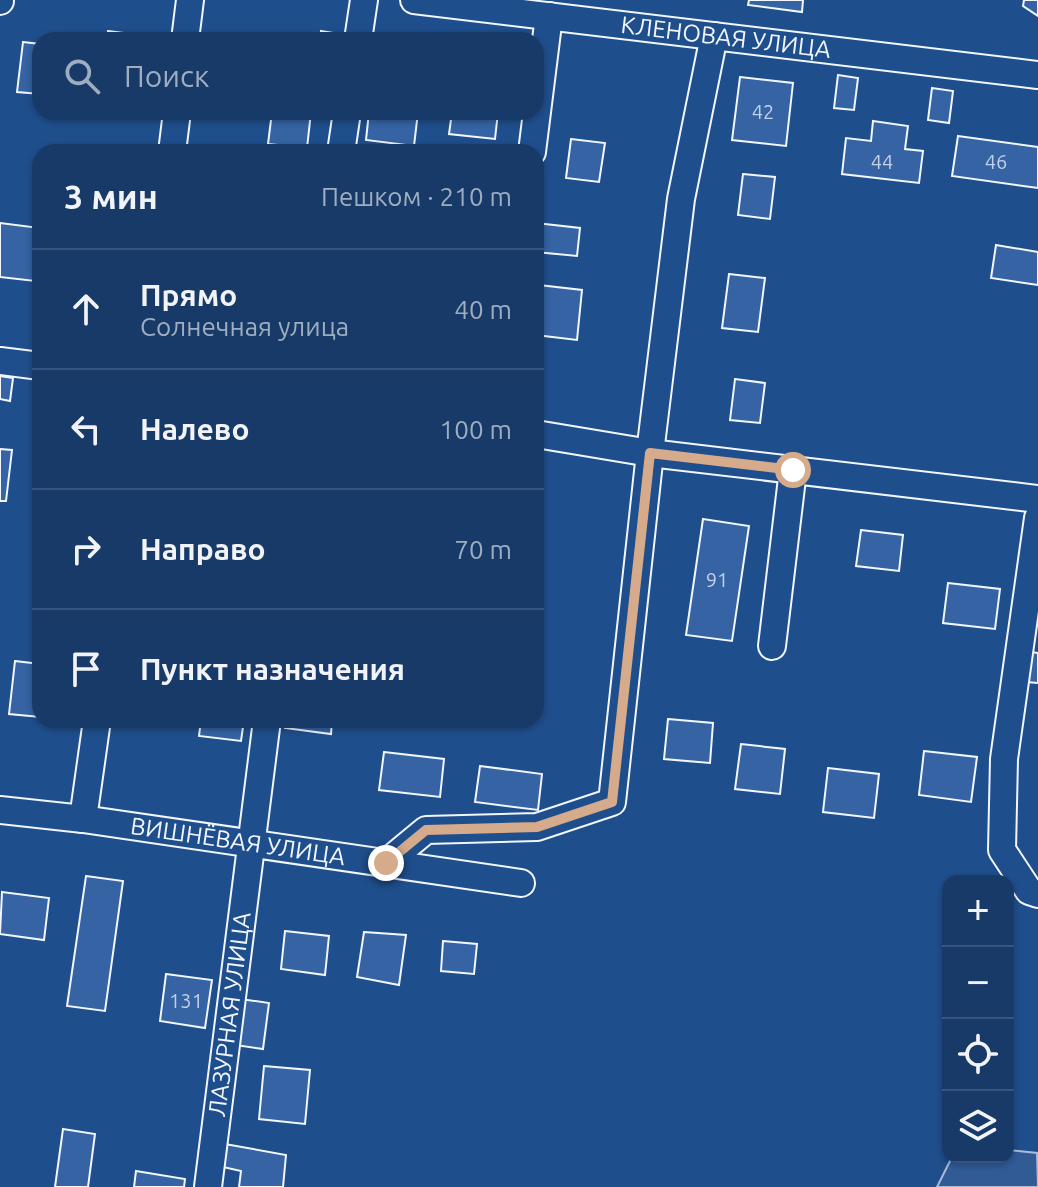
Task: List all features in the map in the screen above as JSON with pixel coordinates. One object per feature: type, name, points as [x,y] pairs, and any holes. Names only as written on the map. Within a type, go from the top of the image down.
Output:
[{"type":"street","points":[[186,32],[190,0]]},
{"type":"street","points":[[359,32],[364,0]]},
{"type":"street","name":"КЛЕНОВАЯ УЛИЦА","points":[[414,0],[1038,75]]},
{"type":"street","points":[[544,56],[549,16]]},
{"type":"street","points":[[386,863],[426,830],[537,827],[612,802],[681,199],[714,36]]},
{"type":"street","points":[[173,144],[176,120]]},
{"type":"street","points":[[342,144],[346,120]]},
{"type":"street","points":[[533,144],[536,120]]},
{"type":"street","points":[[0,361],[32,365]]},
{"type":"street","points":[[544,435],[650,453],[1038,499]]},
{"type":"street","points":[[772,646],[793,470]]},
{"type":"street","points":[[1038,518],[1004,759],[1002,850],[1029,891],[1038,894]]},
{"type":"street","points":[[83,819],[96,728]]},
{"type":"street","name":"ЛАЗУРНАЯ УЛИЦА","points":[[208,1187],[266,728]]},
{"type":"street","name":"ВИШНЁВАЯ УЛИЦА","points":[[0,810],[83,819],[521,883]]},
{"type":"shaded area","points":[[1014,1151],[1037,1153],[1038,1187],[937,1187],[949,1163],[1014,1163]]},
{"type":"building","points":[[749,0],[803,0],[802,12],[748,5]]},
{"type":"building","points":[[1024,0],[1038,0],[1038,16],[1023,6]]},
{"type":"building","points":[[23,42],[32,43],[32,93],[17,92]]},
{"type":"building","points":[[838,75],[858,78],[854,110],[834,108]]},
{"type":"building","points":[[740,77],[793,83],[786,146],[732,140]]},
{"type":"building","points":[[932,88],[953,91],[949,123],[928,120]]},
{"type":"building","points":[[271,120],[310,120],[307,144],[268,144]]},
{"type":"building","points":[[368,120],[417,120],[414,144],[366,140]]},
{"type":"building","points":[[451,120],[497,120],[495,139],[449,134]]},
{"type":"building","points":[[873,121],[908,126],[905,149],[923,151],[919,183],[842,174],[846,138],[871,141]]},
{"type":"building","points":[[958,136],[1038,147],[1038,188],[952,176]]},
{"type":"building","points":[[571,139],[605,143],[599,182],[566,178]]},
{"type":"building","points":[[743,174],[775,177],[770,219],[738,215]]},
{"type":"building","points":[[0,223],[32,227],[32,281],[0,277]]},
{"type":"building","points":[[544,224],[580,228],[577,256],[544,253]]},
{"type":"building","points":[[996,245],[1038,252],[1038,285],[991,278]]},
{"type":"building","points":[[729,274],[765,278],[758,332],[722,328]]},
{"type":"building","points":[[544,286],[582,290],[577,340],[544,336]]},
{"type":"building","points":[[0,376],[13,378],[10,401],[0,399]]},
{"type":"building","points":[[735,379],[765,383],[760,423],[730,420]]},
{"type":"building","points":[[0,449],[12,450],[6,501],[0,501]]},
{"type":"building","points":[[703,519],[749,526],[732,641],[686,635]]},
{"type":"building","points":[[861,530],[903,535],[899,571],[856,566]]},
{"type":"building","points":[[948,583],[1000,589],[995,629],[943,623]]},
{"type":"building","points":[[1031,652],[1038,653],[1038,683],[1027,682]]},
{"type":"building","points":[[15,661],[32,663],[32,716],[9,714]]},
{"type":"building","points":[[668,719],[713,723],[710,763],[664,759]]},
{"type":"building","points":[[200,728],[243,728],[241,741],[199,736]]},
{"type":"building","points":[[285,728],[331,728],[331,734]]},
{"type":"building","points":[[741,744],[785,749],[780,794],[735,789]]},
{"type":"building","points":[[924,751],[977,757],[971,802],[919,795]]},
{"type":"building","points":[[384,752],[444,759],[440,797],[379,790]]},
{"type":"building","points":[[480,766],[542,774],[538,810],[475,802]]},
{"type":"building","points":[[828,768],[879,774],[874,818],[823,812]]},
{"type":"building","points":[[86,876],[123,881],[105,1011],[67,1006]]},
{"type":"building","points":[[2,892],[49,898],[44,940],[0,934]]},
{"type":"building","points":[[285,931],[329,936],[325,975],[281,969]]},
{"type":"building","points":[[364,932],[406,935],[399,985],[357,977]]},
{"type":"building","points":[[443,941],[477,944],[474,974],[441,971]]},
{"type":"building","points":[[166,974],[212,980],[205,1028],[160,1021]]},
{"type":"building","points":[[241,999],[269,1003],[263,1049],[235,1045]]},
{"type":"building","points":[[264,1066],[310,1070],[305,1124],[259,1119]]},
{"type":"building","points":[[63,1129],[95,1134],[88,1187],[55,1187]]},
{"type":"building","points":[[225,1144],[286,1155],[283,1187],[239,1187],[241,1171],[223,1167]]},
{"type":"building","points":[[136,1171],[185,1179],[184,1187],[134,1187]]},
{"type":"route","points":[[386,863],[426,830],[537,827],[612,802],[650,453],[793,470]]}]
